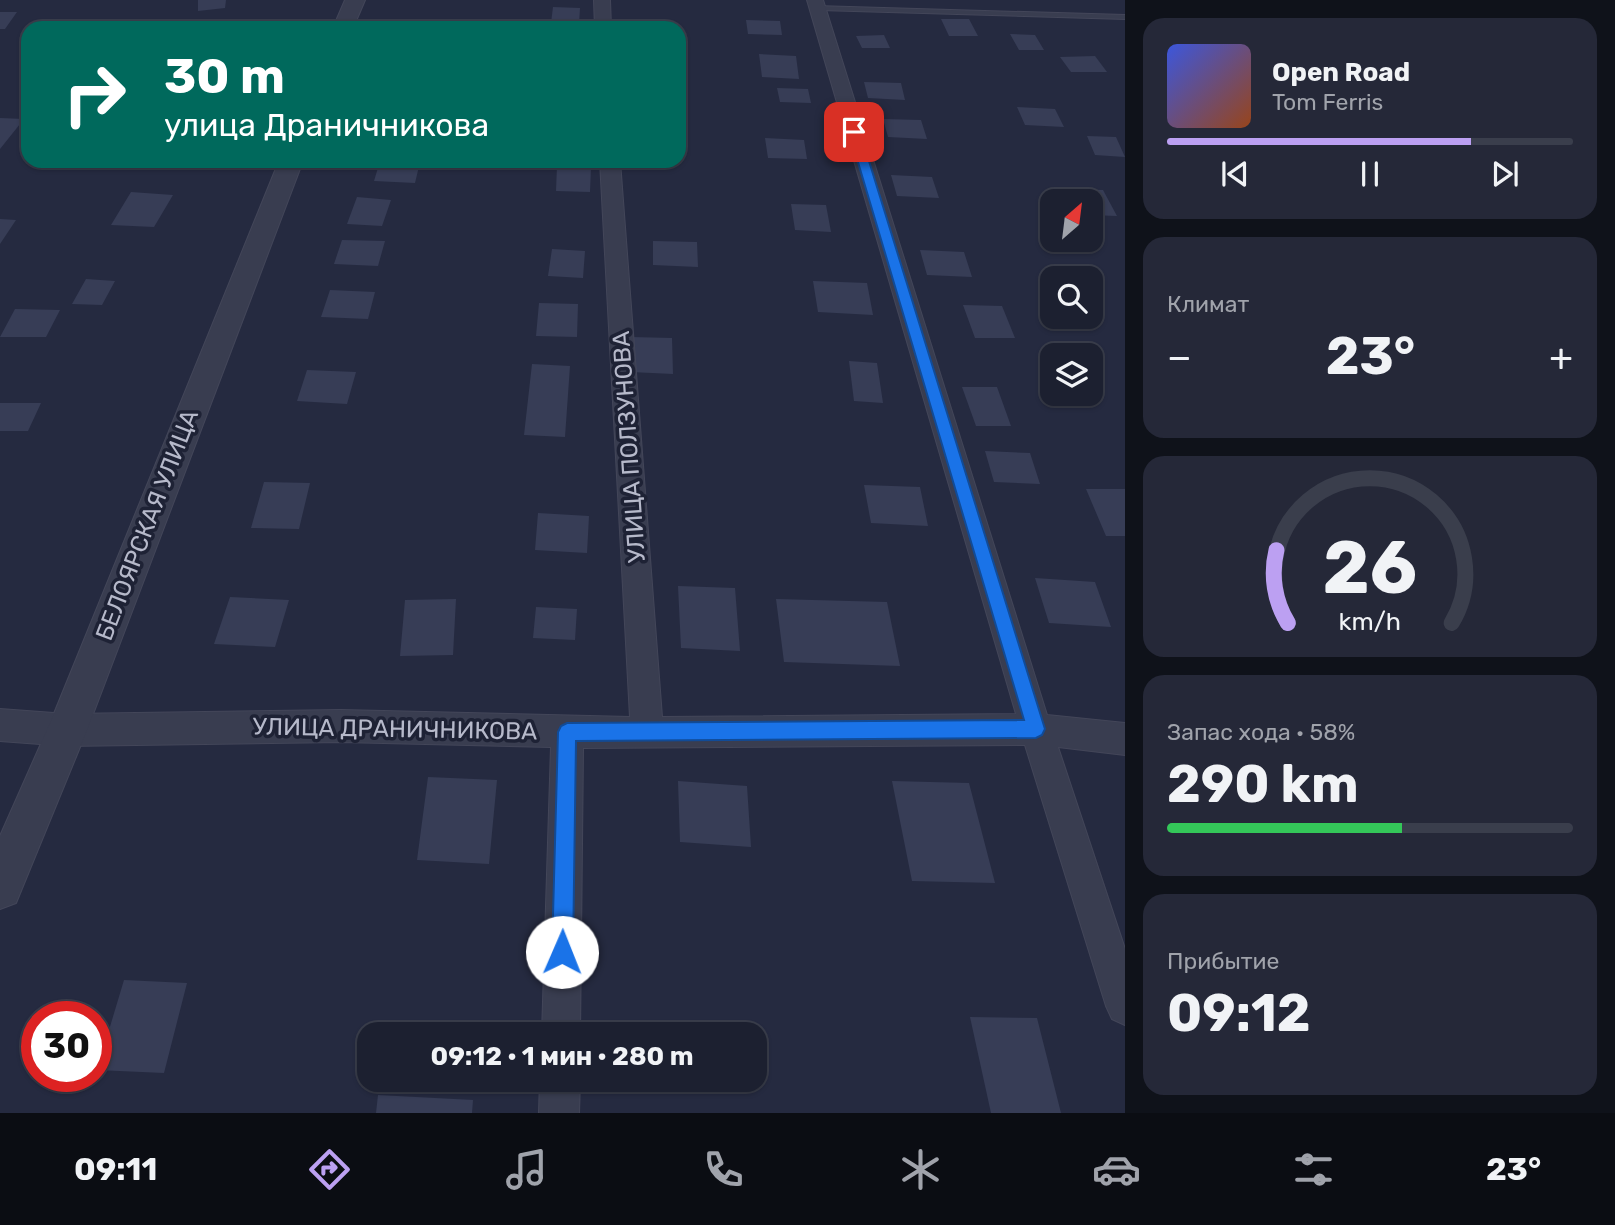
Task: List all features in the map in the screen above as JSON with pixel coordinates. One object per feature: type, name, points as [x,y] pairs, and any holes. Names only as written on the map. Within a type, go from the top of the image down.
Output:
[{"type":"street","points":[[346,21],[355,0]]},
{"type":"street","points":[[602,0],[603,21]]},
{"type":"street","points":[[817,4],[1036,729],[1125,1006]]},
{"type":"street","name":"БЕЛОЯРСКАЯ УЛИЦА","points":[[0,887],[67,730],[287,168]]},
{"type":"street","name":"УЛИЦА ПОЛЗУНОВА","points":[[610,168],[647,733]]},
{"type":"street","name":"УЛИЦА ДРАНИЧНИКОВА","points":[[0,725],[67,730],[341,726],[647,733],[1036,729],[1125,739]]},
{"type":"street","points":[[561,1022],[567,732]]},
{"type":"street","points":[[559,1113],[560,1092]]},
{"type":"lane","points":[[817,4],[1125,17]]},
{"type":"building","points":[[198,0],[226,0],[225,8],[198,11]]},
{"type":"building","points":[[553,7],[580,8],[579,21],[551,21]]},
{"type":"building","points":[[0,12],[17,12],[5,29],[0,29]]},
{"type":"building","points":[[466,19],[466,21],[433,21]]},
{"type":"building","points":[[623,19],[650,20],[650,21]]},
{"type":"building","points":[[941,19],[969,19],[978,36],[949,36]]},
{"type":"building","points":[[746,20],[780,21],[782,35],[748,34]]},
{"type":"building","points":[[1010,34],[1035,35],[1044,50],[1019,50]]},
{"type":"building","points":[[884,35],[890,48],[862,48],[856,36]]},
{"type":"building","points":[[759,54],[796,56],[799,79],[762,77]]},
{"type":"building","points":[[1095,56],[1107,72],[1071,72],[1060,57]]},
{"type":"building","points":[[864,82],[901,83],[905,100],[868,98]]},
{"type":"building","points":[[777,88],[808,89],[811,103],[780,102]]},
{"type":"building","points":[[1017,107],[1055,109],[1064,127],[1025,125]]},
{"type":"building","points":[[0,118],[21,119],[21,123],[0,149]]},
{"type":"building","points":[[883,119],[921,120],[927,139],[888,137]]},
{"type":"building","points":[[1087,136],[1116,137],[1125,157],[1095,155]]},
{"type":"building","points":[[765,138],[804,140],[807,159],[768,158]]},
{"type":"building","points":[[174,168],[214,168],[213,170],[173,170]]},
{"type":"building","points":[[378,168],[419,168],[415,183],[374,181]]},
{"type":"building","points":[[557,168],[591,168],[590,192],[556,191]]},
{"type":"building","points":[[891,175],[932,177],[939,198],[897,196]]},
{"type":"building","points":[[1103,190],[1117,216],[1103,215]]},
{"type":"building","points":[[131,192],[173,195],[154,227],[111,225]]},
{"type":"building","points":[[357,197],[391,200],[382,226],[347,224]]},
{"type":"building","points":[[791,204],[826,205],[831,232],[795,230]]},
{"type":"building","points":[[0,219],[16,220],[0,244]]},
{"type":"building","points":[[342,240],[385,241],[378,266],[334,264]]},
{"type":"building","points":[[653,241],[697,242],[698,267],[653,265]]},
{"type":"building","points":[[552,249],[585,251],[583,278],[548,276]]},
{"type":"building","points":[[920,250],[964,252],[972,277],[927,275]]},
{"type":"building","points":[[86,279],[115,281],[102,305],[72,304]]},
{"type":"building","points":[[813,281],[867,283],[873,315],[818,312]]},
{"type":"building","points":[[330,290],[375,292],[368,319],[321,317]]},
{"type":"building","points":[[539,303],[578,304],[577,337],[536,336]]},
{"type":"building","points":[[963,305],[1002,306],[1015,338],[975,338]]},
{"type":"building","points":[[15,309],[60,310],[46,337],[0,337]]},
{"type":"building","points":[[631,337],[672,338],[673,374],[631,372]]},
{"type":"building","points":[[849,361],[877,363],[883,403],[854,401]]},
{"type":"building","points":[[532,364],[570,366],[565,437],[524,435]]},
{"type":"building","points":[[307,370],[356,372],[347,404],[297,401]]},
{"type":"building","points":[[962,387],[997,387],[1011,426],[976,426]]},
{"type":"building","points":[[0,403],[41,403],[28,431],[0,431]]},
{"type":"building","points":[[985,451],[1030,453],[1040,484],[994,482]]},
{"type":"building","points":[[264,482],[310,483],[299,529],[251,528]]},
{"type":"building","points":[[864,485],[920,487],[928,526],[871,523]]},
{"type":"building","points":[[1086,489],[1125,489],[1125,536],[1106,536]]},
{"type":"building","points":[[538,513],[589,516],[587,553],[535,550]]},
{"type":"building","points":[[1035,578],[1095,582],[1111,627],[1049,623]]},
{"type":"building","points":[[678,586],[735,588],[740,651],[681,648]]},
{"type":"building","points":[[230,597],[289,600],[275,647],[214,644]]},
{"type":"building","points":[[456,599],[453,655],[400,656],[405,600]]},
{"type":"building","points":[[776,599],[887,602],[900,666],[784,662]]},
{"type":"building","points":[[536,607],[577,609],[575,640],[533,638]]},
{"type":"building","points":[[428,777],[497,780],[489,864],[417,860]]},
{"type":"building","points":[[678,781],[747,786],[751,847],[680,842]]},
{"type":"building","points":[[892,781],[969,783],[995,883],[912,881]]},
{"type":"building","points":[[124,980],[187,983],[164,1073],[112,1071],[112,1020]]},
{"type":"building","points":[[970,1017],[1037,1018],[1061,1113],[991,1113]]},
{"type":"building","points":[[378,1095],[473,1100],[472,1113],[376,1113]]},
{"type":"route","points":[[562,952],[567,732],[1036,729],[854,132]]}]
